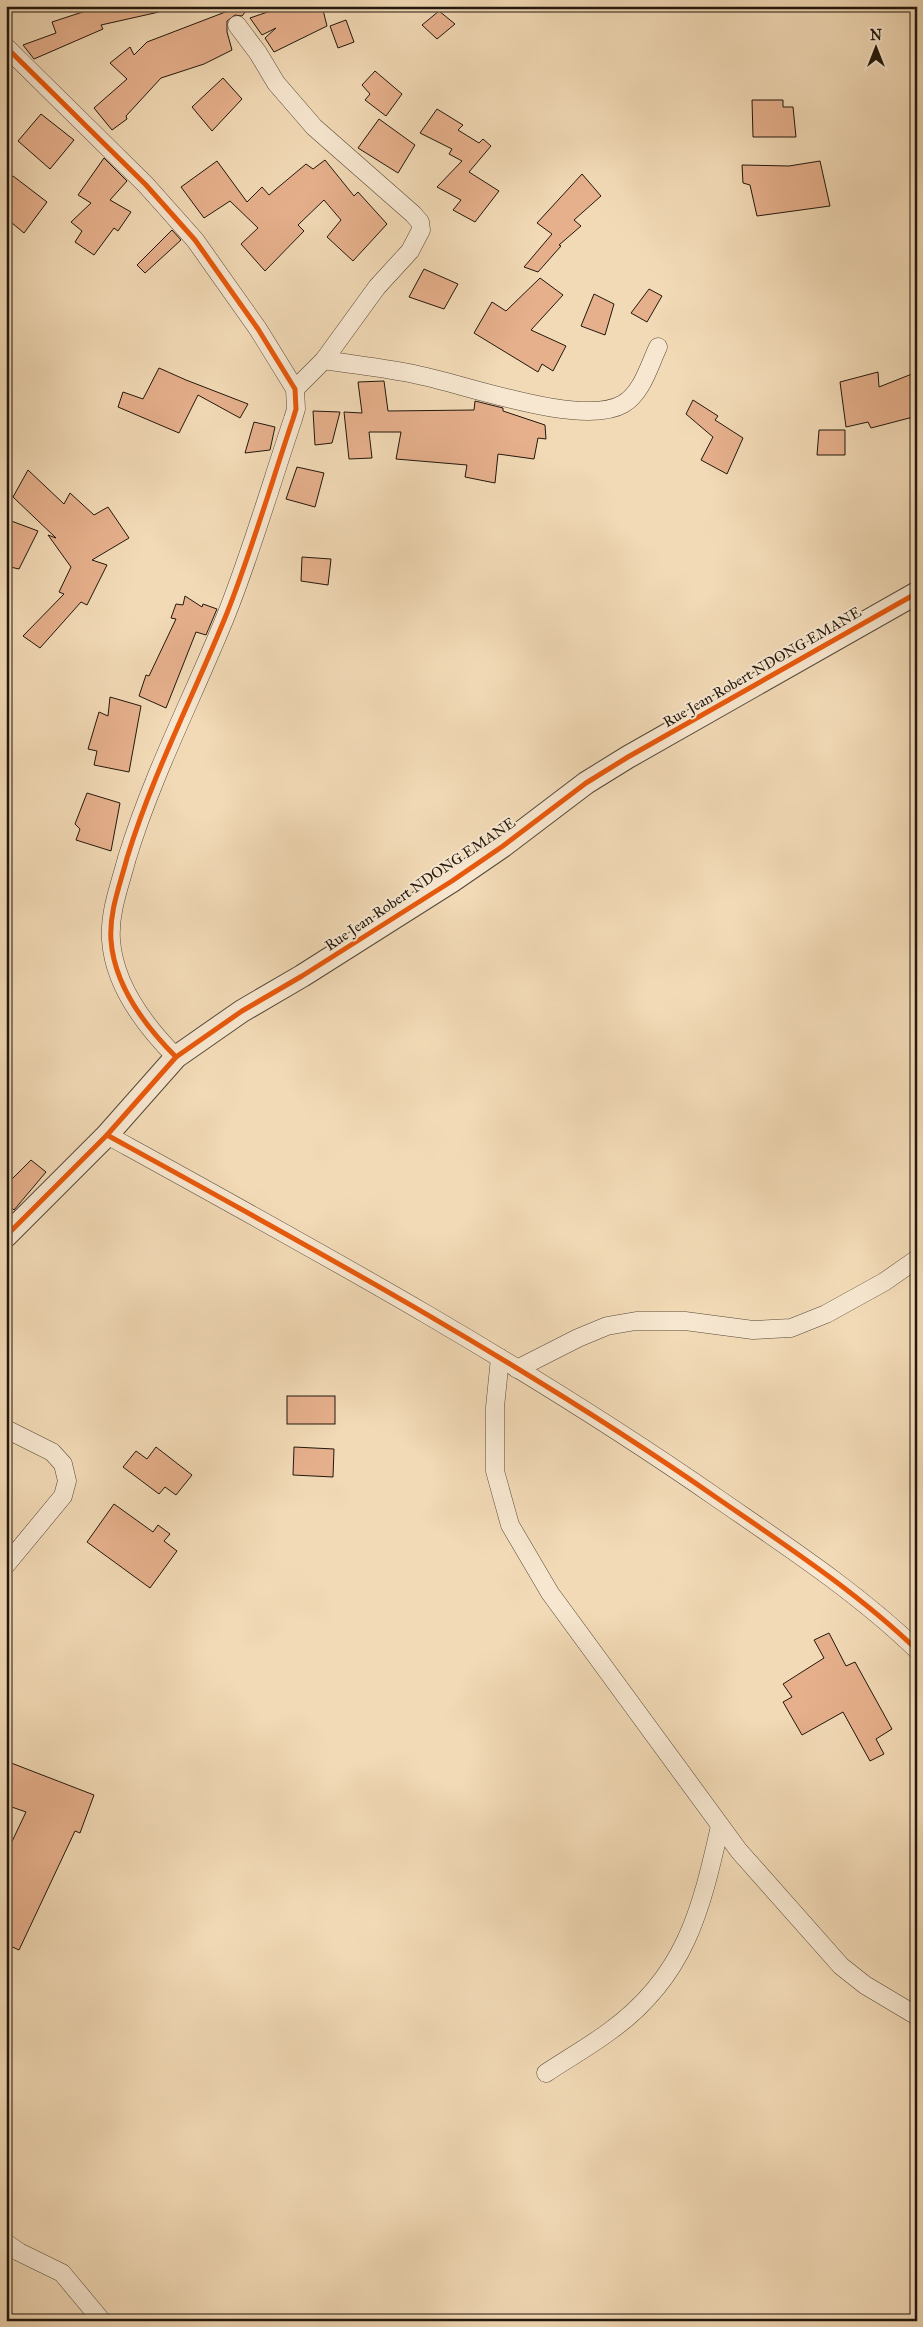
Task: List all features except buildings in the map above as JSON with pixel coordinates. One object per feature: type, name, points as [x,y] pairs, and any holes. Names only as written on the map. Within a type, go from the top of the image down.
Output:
[{"type":"street","points":[[237,25],[258,53],[276,84],[314,127],[413,214],[421,225],[421,234],[410,251],[377,287],[324,360],[295,389]]},
{"type":"street","points":[[6,47],[146,185],[195,240],[258,329],[295,389],[296,408],[293,419],[227,613],[140,816],[112,912],[111,942],[119,972],[145,1022],[176,1057]]},
{"type":"street","points":[[324,360],[418,374],[566,410],[602,412],[623,404],[640,388],[658,347]]},
{"type":"street","name":"Rue Jean Robert NDONG EMANE","points":[[6,1236],[107,1135],[176,1057],[242,1011],[503,846],[586,783],[628,757],[917,594]]},
{"type":"street","points":[[107,1135],[331,1259],[500,1358],[644,1448],[792,1550],[891,1625],[917,1650]]},
{"type":"street","points":[[517,1369],[607,1326],[636,1321],[685,1321],[753,1330],[791,1328],[826,1314],[884,1282],[917,1258]]},
{"type":"street","points":[[500,1358],[495,1407],[495,1471],[510,1525],[550,1593],[739,1851],[841,1966],[864,1985],[917,2016]]},
{"type":"street","points":[[6,1429],[52,1452],[63,1464],[67,1481],[63,1496],[6,1565]]},
{"type":"street","points":[[546,2072],[610,2032],[638,2008],[664,1981],[686,1945],[704,1896],[720,1826]]},
{"type":"street","points":[[6,2243],[19,2252],[62,2273],[102,2321]]},
{"type":"cycle path","points":[[6,47],[146,185],[195,240],[258,329],[295,389],[296,409],[245,565],[227,613],[174,734],[137,826],[113,909],[111,940],[118,972],[133,1003],[143,1018],[176,1057]]},
{"type":"cycle path","points":[[6,1236],[107,1135],[176,1057],[242,1011],[302,976],[452,881],[503,846],[586,783],[628,757],[917,593]]},
{"type":"cycle path","points":[[107,1135],[340,1264],[569,1400],[644,1448],[794,1551],[870,1608],[917,1650]]}]
